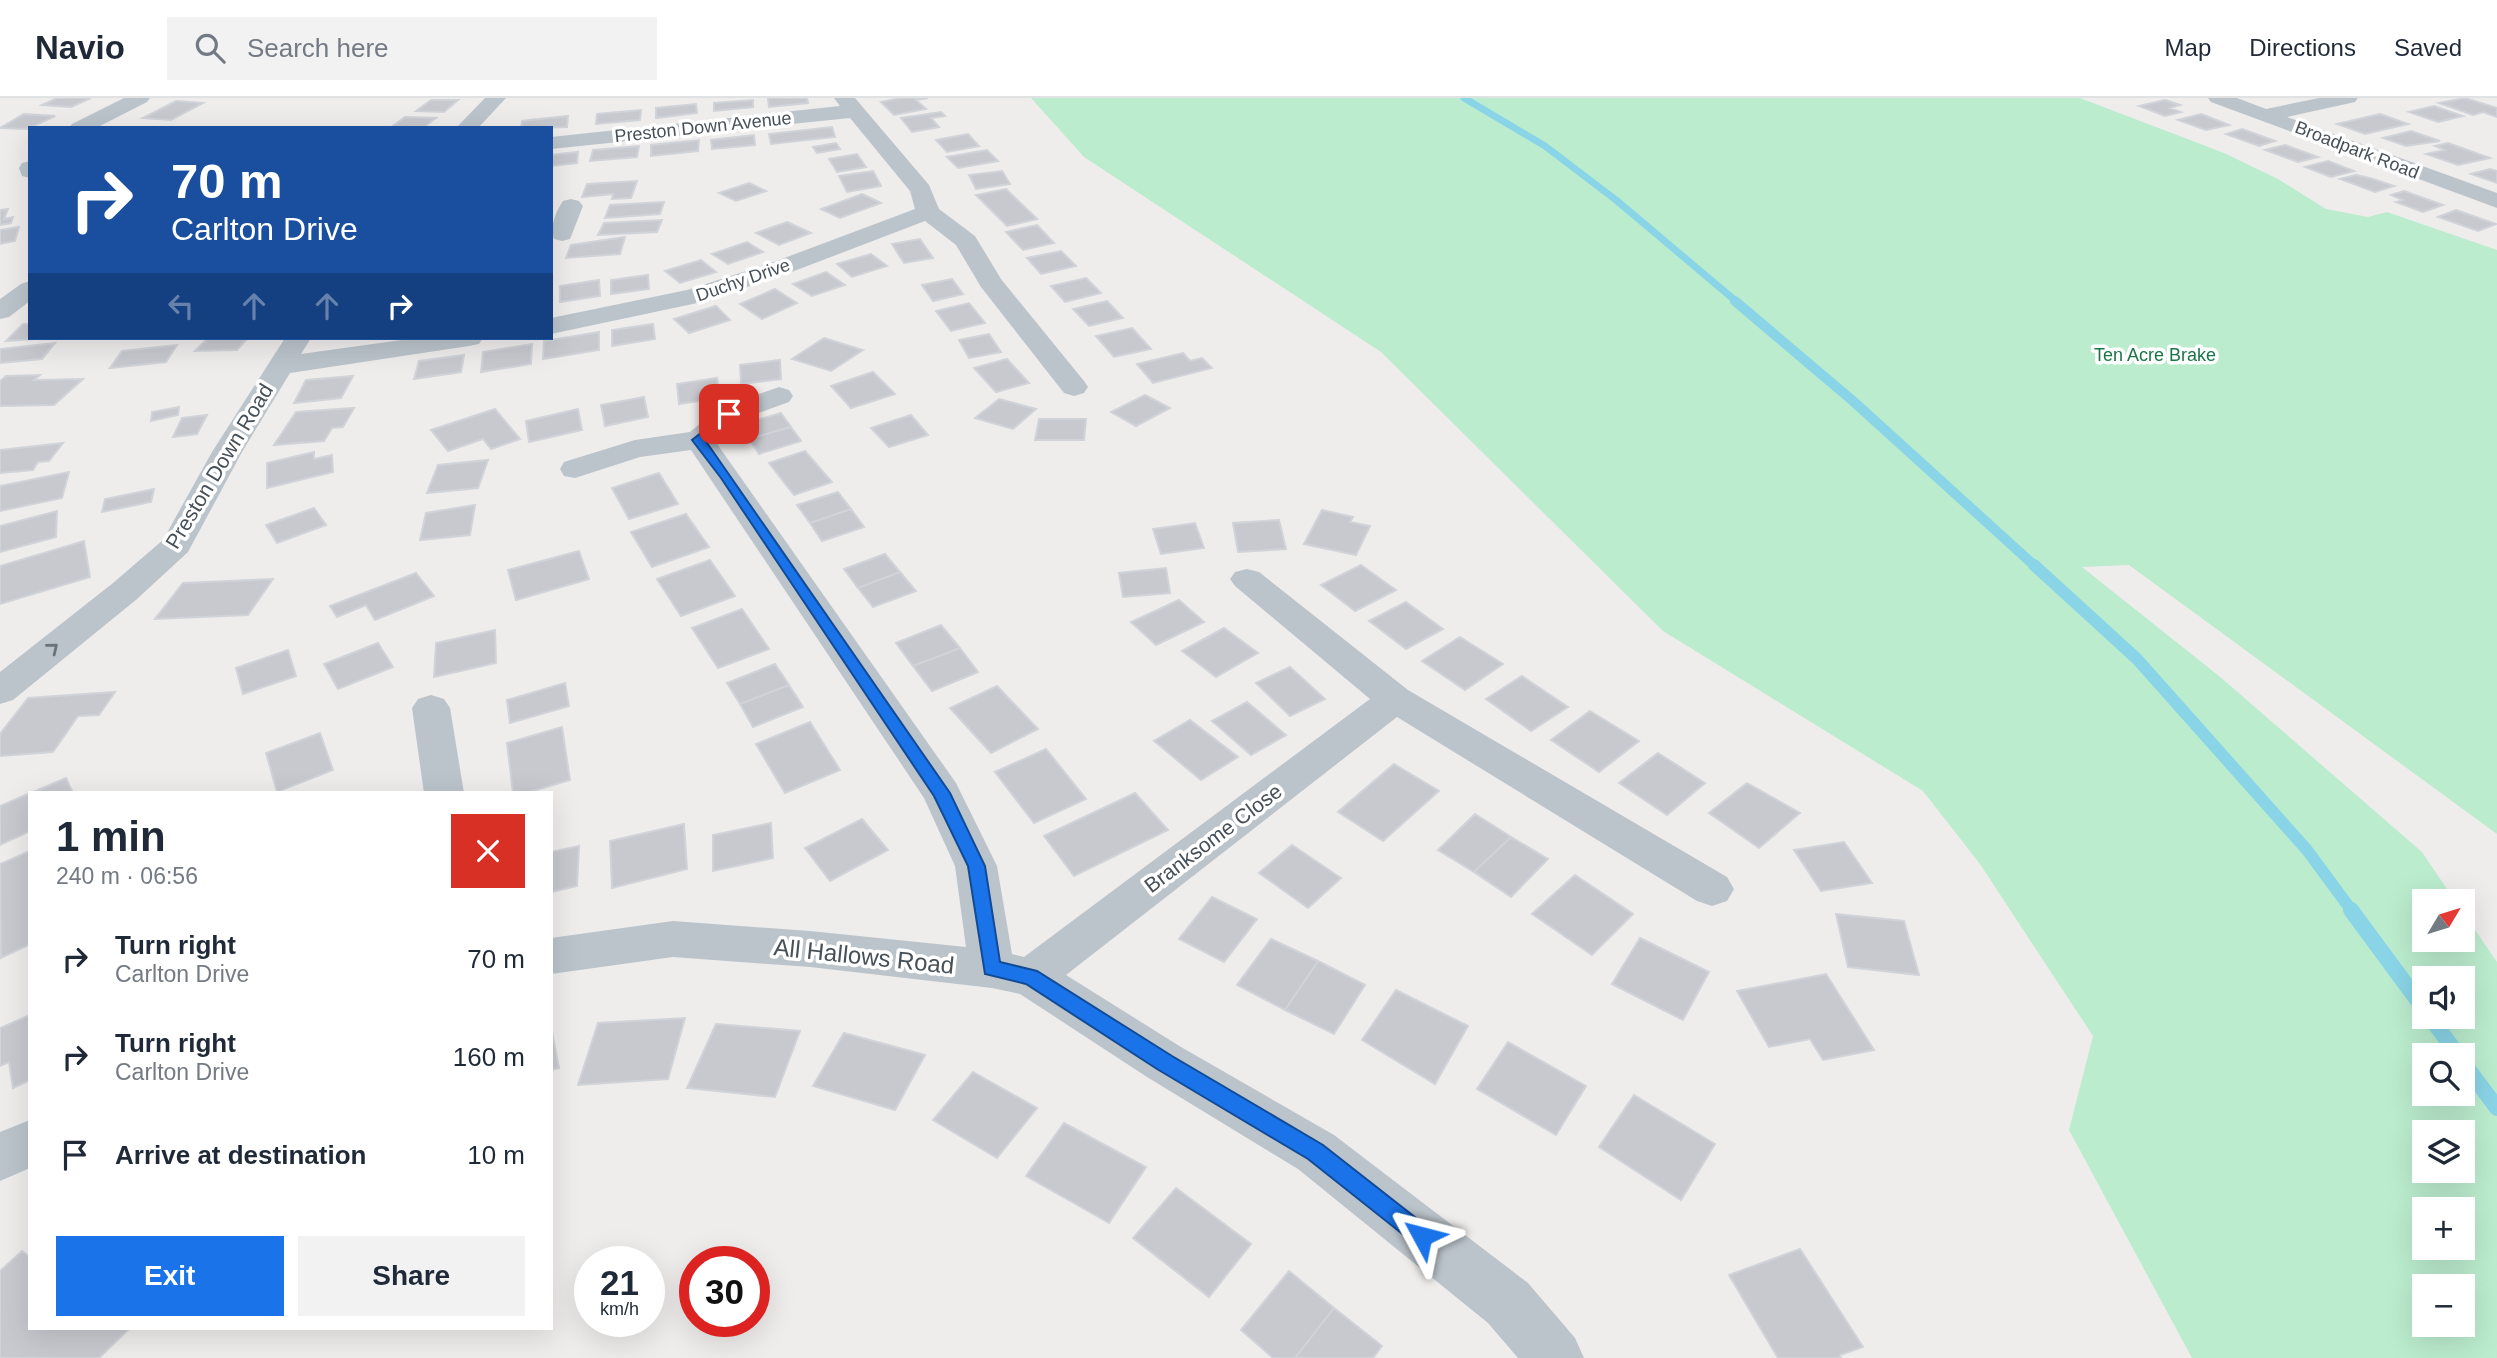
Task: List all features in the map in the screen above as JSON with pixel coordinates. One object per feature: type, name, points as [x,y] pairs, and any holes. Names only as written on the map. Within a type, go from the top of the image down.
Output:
[{"type":"street","points":[[83,126],[139,98]]},
{"type":"street","points":[[468,126],[496,98]]},
{"type":"street","name":"Broadpark Road","points":[[2218,98],[2497,201]]},
{"type":"street","points":[[2265,115],[2348,98]]},
{"type":"street","points":[[850,104],[921,190],[928,212],[966,241],[990,282],[1074,387]]},
{"type":"street","name":"Preston Down Avenue","points":[[553,143],[850,104]]},
{"type":"street","name":"Duchy Drive","points":[[553,326],[693,297],[780,268],[928,212]]},
{"type":"street","points":[[0,311],[28,290]]},
{"type":"street","name":"Preston Down Road","points":[[0,691],[125,591],[176,545],[227,452],[297,340]]},
{"type":"street","points":[[280,366],[456,340]]},
{"type":"street","points":[[575,469],[635,449],[699,440],[729,414],[779,396]]},
{"type":"street","points":[[699,440],[942,793],[976,866],[1011,973]]},
{"type":"street","points":[[1247,579],[1395,699],[1712,889]]},
{"type":"street","name":"Branksome Close","points":[[1011,973],[1395,699]]},
{"type":"street","points":[[431,708],[444,791]]},
{"type":"street","name":"All Hallows Road","points":[[553,956],[673,939],[1011,973],[1316,1152],[1508,1303],[1555,1358]]},
{"type":"street","points":[[0,1157],[28,1144]]},
{"type":"green space","name":"Ten Acre Brake","points":[[1031,98],[2080,98],[2224,153],[2278,179],[2326,209],[2368,217],[2387,212],[2497,250],[2497,834],[2129,565],[2082,567],[2219,676],[2422,852],[2447,889],[2412,889],[2412,952],[2475,952],[2475,930],[2497,962],[2497,1358],[2192,1358],[2069,1130],[2093,1036],[1980,864],[1923,791],[1663,631],[1381,352],[1084,157]]},
{"type":"building","points":[[57,98],[91,98],[71,107],[42,105]]},
{"type":"building","points":[[768,98],[807,98],[808,103],[769,107]]},
{"type":"building","points":[[901,98],[928,98],[916,100],[926,109],[894,115],[881,102]]},
{"type":"building","points":[[2465,98],[2497,108],[2497,117],[2483,112],[2473,115],[2439,103]]},
{"type":"building","points":[[431,100],[458,100],[444,112],[416,111]]},
{"type":"building","points":[[753,100],[753,107],[714,111],[714,103]]},
{"type":"building","points":[[2165,100],[2180,105],[2170,108],[2181,112],[2165,116],[2139,106]]},
{"type":"building","points":[[176,101],[203,103],[171,120],[143,118]]},
{"type":"building","points":[[696,104],[697,113],[656,118],[656,108]]},
{"type":"building","points":[[2434,106],[2463,116],[2438,122],[2409,112]]},
{"type":"building","points":[[641,110],[640,120],[596,124],[597,114]]},
{"type":"building","points":[[941,112],[945,116],[931,118],[939,127],[912,132],[901,118]]},
{"type":"building","points":[[24,114],[55,116],[28,126],[27,129],[0,128]]},
{"type":"building","points":[[2201,114],[2229,125],[2206,130],[2178,120]]},
{"type":"building","points":[[2380,114],[2408,124],[2365,134],[2337,124]]},
{"type":"building","points":[[568,116],[567,127],[521,126],[522,121]]},
{"type":"building","points":[[405,117],[436,118],[426,126],[393,126]]},
{"type":"building","points":[[832,127],[835,137],[771,144],[769,134]]},
{"type":"building","points":[[2242,129],[2275,141],[2259,146],[2226,134]]},
{"type":"building","points":[[2411,131],[2440,141],[2406,146],[2383,138]]},
{"type":"building","points":[[968,134],[979,146],[947,152],[936,140]]},
{"type":"building","points":[[754,135],[755,145],[712,149],[711,140]]},
{"type":"building","points":[[699,140],[698,151],[651,156],[651,145]]},
{"type":"building","points":[[836,143],[840,149],[817,153],[813,147]]},
{"type":"building","points":[[2448,143],[2490,158],[2458,165],[2426,154],[2445,150],[2435,146]]},
{"type":"building","points":[[2285,145],[2318,157],[2298,162],[2265,150]]},
{"type":"building","points":[[639,146],[637,157],[590,161],[593,150]]},
{"type":"building","points":[[987,150],[998,161],[958,168],[947,157]]},
{"type":"building","points":[[578,152],[577,163],[553,166],[553,155]]},
{"type":"building","points":[[857,154],[866,167],[837,172],[829,159]]},
{"type":"building","points":[[2328,161],[2354,171],[2331,177],[2305,167]]},
{"type":"building","points":[[2490,169],[2497,171],[2497,183],[2471,174]]},
{"type":"building","points":[[873,171],[881,186],[847,192],[839,176]]},
{"type":"building","points":[[1002,171],[1010,184],[976,189],[969,175]]},
{"type":"building","points":[[2356,175],[2394,186],[2375,192],[2340,179]]},
{"type":"building","points":[[637,181],[631,198],[612,199],[613,194],[582,197],[587,184]]},
{"type":"building","points":[[749,183],[766,191],[736,201],[719,193]]},
{"type":"building","points":[[1006,189],[1037,219],[1007,226],[976,195]]},
{"type":"building","points":[[2404,191],[2443,205],[2423,212],[2396,202],[2403,200],[2391,195]]},
{"type":"building","points":[[862,194],[881,203],[840,218],[821,209]]},
{"type":"building","points":[[664,202],[660,214],[605,218],[610,205]]},
{"type":"building","points":[[8,209],[4,219],[13,217],[11,223],[0,225],[0,210]]},
{"type":"building","points":[[2456,210],[2496,224],[2478,231],[2438,217]]},
{"type":"building","points":[[662,220],[657,232],[598,235],[604,223]]},
{"type":"building","points":[[787,222],[811,233],[779,245],[756,233]]},
{"type":"building","points":[[1037,225],[1054,243],[1023,250],[1006,232]]},
{"type":"building","points":[[19,227],[15,241],[0,244],[0,230]]},
{"type":"building","points":[[625,237],[620,254],[566,258],[571,245]]},
{"type":"building","points":[[920,239],[933,258],[904,263],[892,244]]},
{"type":"building","points":[[747,242],[763,252],[728,264],[712,254]]},
{"type":"building","points":[[1061,251],[1076,266],[1041,274],[1027,258]]},
{"type":"building","points":[[871,254],[887,266],[852,277],[837,264]]},
{"type":"building","points":[[701,260],[716,272],[680,283],[665,271]]},
{"type":"building","points":[[826,272],[845,285],[812,296],[793,284]]},
{"type":"building","points":[[648,275],[649,289],[611,294],[611,280]]},
{"type":"building","points":[[1086,278],[1101,293],[1065,302],[1051,286]]},
{"type":"building","points":[[952,279],[963,294],[933,301],[922,285]]},
{"type":"building","points":[[599,280],[600,296],[560,302],[560,286]]},
{"type":"building","points":[[775,289],[797,303],[762,319],[740,304]]},
{"type":"building","points":[[1107,301],[1123,318],[1089,326],[1073,309]]},
{"type":"building","points":[[969,303],[985,323],[951,331],[936,311]]},
{"type":"building","points":[[716,306],[730,320],[689,333],[674,319]]},
{"type":"building","points":[[23,324],[28,324],[28,340],[6,341]]},
{"type":"building","points":[[653,324],[655,339],[612,346],[612,330]]},
{"type":"building","points":[[1132,328],[1151,349],[1114,357],[1096,336]]},
{"type":"building","points":[[599,332],[599,350],[543,359],[544,341]]},
{"type":"building","points":[[989,334],[1001,352],[969,358],[959,340]]},
{"type":"building","points":[[824,338],[863,350],[831,371],[792,359]]},
{"type":"building","points":[[206,340],[246,340],[237,350],[195,351]]},
{"type":"building","points":[[55,343],[42,359],[0,363],[0,349]]},
{"type":"building","points":[[532,344],[531,364],[481,372],[483,352]]},
{"type":"building","points":[[177,345],[166,362],[110,368],[122,351]]},
{"type":"building","points":[[1183,353],[1190,361],[1202,358],[1212,368],[1153,383],[1137,364]]},
{"type":"building","points":[[464,355],[461,372],[414,379],[419,361]]},
{"type":"building","points":[[1007,359],[1029,383],[996,392],[974,368]]},
{"type":"building","points":[[780,360],[781,379],[741,384],[740,365]]},
{"type":"building","points":[[873,372],[895,394],[851,408],[831,386]]},
{"type":"building","points":[[40,375],[34,380],[83,379],[54,405],[0,406],[0,381],[6,376]]},
{"type":"building","points":[[353,376],[341,398],[294,403],[306,380]]},
{"type":"building","points":[[717,378],[720,398],[679,404],[677,384]]},
{"type":"building","points":[[1145,395],[1170,408],[1136,426],[1111,412]]},
{"type":"building","points":[[644,397],[648,417],[605,426],[601,405]]},
{"type":"building","points":[[999,399],[1036,409],[1013,429],[975,418]]},
{"type":"building","points":[[179,407],[178,415],[151,421],[152,412]]},
{"type":"building","points":[[354,408],[343,427],[332,428],[324,441],[274,445],[296,412]]},
{"type":"building","points":[[495,409],[520,439],[491,449],[483,439],[448,451],[431,430]]},
{"type":"building","points":[[578,409],[582,430],[529,442],[526,421]]},
{"type":"building","points":[[781,413],[791,427],[749,439],[739,425]]},
{"type":"building","points":[[207,415],[197,434],[173,437],[182,418]]},
{"type":"building","points":[[911,415],[928,435],[889,447],[871,428]]},
{"type":"building","points":[[1039,419],[1086,419],[1084,440],[1035,440]]},
{"type":"building","points":[[791,427],[801,441],[759,454],[749,439]]},
{"type":"building","points":[[63,443],[49,461],[38,462],[33,470],[0,473],[0,450]]},
{"type":"building","points":[[805,451],[832,482],[794,495],[769,463]]},
{"type":"building","points":[[314,452],[314,459],[332,455],[333,472],[267,488],[267,463]]},
{"type":"building","points":[[488,460],[478,488],[427,493],[438,465]]},
{"type":"building","points":[[69,472],[62,498],[0,511],[0,486]]},
{"type":"building","points":[[659,473],[678,504],[629,519],[612,488]]},
{"type":"building","points":[[154,489],[151,502],[102,512],[105,499]]},
{"type":"building","points":[[838,492],[851,509],[810,523],[797,505]]},
{"type":"building","points":[[475,505],[470,535],[420,540],[426,513]]},
{"type":"building","points":[[314,508],[326,525],[277,543],[266,525]]},
{"type":"building","points":[[851,509],[864,527],[822,541],[810,523]]},
{"type":"building","points":[[1322,510],[1353,517],[1350,522],[1370,526],[1356,555],[1304,544]]},
{"type":"building","points":[[57,511],[56,537],[0,552],[0,526]]},
{"type":"building","points":[[686,514],[709,547],[652,567],[631,532]]},
{"type":"building","points":[[1279,520],[1286,549],[1238,552],[1233,523]]},
{"type":"building","points":[[1195,523],[1204,548],[1161,554],[1153,529]]},
{"type":"building","points":[[84,541],[90,577],[0,604],[0,566]]},
{"type":"building","points":[[579,551],[589,579],[516,600],[508,570]]},
{"type":"building","points":[[885,554],[900,572],[858,588],[844,569]]},
{"type":"building","points":[[710,560],[735,596],[681,616],[657,579]]},
{"type":"building","points":[[1361,565],[1396,590],[1355,611],[1321,585]]},
{"type":"building","points":[[1166,568],[1170,593],[1123,597],[1119,573]]},
{"type":"building","points":[[900,572],[916,591],[873,607],[858,588]]},
{"type":"building","points":[[416,573],[434,596],[375,620],[366,605],[337,617],[330,606]]},
{"type":"building","points":[[273,579],[248,615],[155,619],[183,583]]},
{"type":"building","points":[[1179,600],[1204,622],[1156,645],[1131,622]]},
{"type":"building","points":[[1406,602],[1443,629],[1406,649],[1369,621]]},
{"type":"building","points":[[742,609],[769,649],[718,668],[692,628]]},
{"type":"building","points":[[941,625],[960,648],[913,666],[896,643]]},
{"type":"building","points":[[1224,628],[1258,653],[1216,677],[1182,651]]},
{"type":"building","points":[[495,630],[496,663],[434,677],[436,643]]},
{"type":"building","points":[[1460,637],[1503,664],[1465,690],[1422,661]]},
{"type":"building","points":[[378,643],[393,667],[338,689],[324,664]]},
{"type":"building","points":[[960,648],[978,672],[932,691],[913,666]]},
{"type":"building","points":[[288,650],[296,676],[243,694],[236,668]]},
{"type":"building","points":[[775,664],[789,685],[740,704],[727,683]]},
{"type":"building","points":[[1290,667],[1325,699],[1290,716],[1256,683]]},
{"type":"building","points":[[1522,676],[1568,707],[1531,731],[1486,699]]},
{"type":"building","points":[[565,683],[569,706],[510,723],[507,700]]},
{"type":"building","points":[[789,685],[803,707],[753,727],[740,704]]},
{"type":"building","points":[[997,686],[1038,729],[991,753],[950,708]]},
{"type":"building","points":[[115,692],[99,715],[78,716],[53,752],[0,756],[0,734],[28,698]]},
{"type":"building","points":[[1247,702],[1286,735],[1251,755],[1212,721]]},
{"type":"building","points":[[1590,711],[1639,741],[1599,772],[1551,740]]},
{"type":"building","points":[[1190,720],[1238,757],[1201,780],[1154,741]]},
{"type":"building","points":[[810,722],[840,770],[785,793],[756,744]]},
{"type":"building","points":[[562,727],[570,780],[533,791],[513,791],[507,743]]},
{"type":"building","points":[[320,733],[333,770],[277,791],[266,753]]},
{"type":"building","points":[[1046,749],[1086,799],[1034,823],[995,772]]},
{"type":"building","points":[[1658,753],[1705,783],[1667,815],[1619,783]]},
{"type":"building","points":[[1394,764],[1439,791],[1383,841],[1338,812]]},
{"type":"building","points":[[66,778],[72,791],[36,791]]},
{"type":"building","points":[[1747,783],[1800,813],[1759,848],[1709,813]]},
{"type":"building","points":[[1135,793],[1168,830],[1074,876],[1044,836]]},
{"type":"building","points":[[28,794],[28,832],[0,845],[0,806]]},
{"type":"building","points":[[1475,814],[1511,837],[1474,872],[1438,850]]},
{"type":"building","points":[[862,819],[888,850],[830,881],[805,848]]},
{"type":"building","points":[[771,823],[773,858],[713,871],[713,835]]},
{"type":"building","points":[[684,824],[687,869],[612,888],[610,841]]},
{"type":"building","points":[[1511,837],[1548,859],[1511,897],[1474,872]]},
{"type":"building","points":[[1844,842],[1872,883],[1821,891],[1794,850]]},
{"type":"building","points":[[1292,845],[1341,878],[1308,908],[1259,873]]},
{"type":"building","points":[[579,846],[577,886],[553,892],[553,852]]},
{"type":"building","points":[[28,852],[28,945],[1,958],[0,864]]},
{"type":"building","points":[[1575,875],[1633,914],[1592,955],[1532,914]]},
{"type":"building","points":[[1212,897],[1257,919],[1224,962],[1179,939]]},
{"type":"building","points":[[1836,914],[1904,921],[1919,975],[1848,967]]},
{"type":"building","points":[[1640,938],[1709,972],[1683,1020],[1612,984]]},
{"type":"building","points":[[1271,939],[1318,961],[1285,1010],[1237,985]]},
{"type":"building","points":[[1318,961],[1365,985],[1334,1034],[1285,1010]]},
{"type":"building","points":[[1826,974],[1874,1050],[1823,1060],[1810,1039],[1769,1047],[1737,991]]},
{"type":"building","points":[[1396,990],[1468,1026],[1435,1084],[1362,1040]]},
{"type":"building","points":[[28,1016],[28,1081],[13,1088],[9,1062],[0,1066],[0,1028]]},
{"type":"building","points":[[685,1018],[668,1079],[578,1085],[598,1023]]},
{"type":"building","points":[[716,1024],[800,1031],[775,1097],[687,1088]]},
{"type":"building","points":[[844,1033],[925,1055],[895,1110],[813,1086]]},
{"type":"building","points":[[553,1037],[559,1068],[553,1070]]},
{"type":"building","points":[[1508,1042],[1586,1086],[1556,1135],[1477,1089]]},
{"type":"building","points":[[973,1072],[1037,1108],[997,1158],[933,1120]]},
{"type":"building","points":[[1634,1095],[1715,1144],[1681,1200],[1599,1147]]},
{"type":"building","points":[[1064,1123],[1146,1167],[1109,1223],[1026,1176]]},
{"type":"building","points":[[1176,1188],[1251,1244],[1209,1297],[1133,1238]]},
{"type":"building","points":[[1800,1249],[1863,1347],[1840,1355],[1841,1358],[1778,1358],[1729,1275]]},
{"type":"building","points":[[22,1251],[28,1256],[28,1330],[128,1330],[99,1358],[0,1358],[0,1271]]},
{"type":"building","points":[[1289,1271],[1334,1308],[1295,1358],[1273,1358],[1241,1330]]},
{"type":"building","points":[[1334,1308],[1382,1346],[1373,1358],[1295,1358]]},
{"type":"waterway","points":[[1464,98],[1545,146],[1616,200],[1737,302]]},
{"type":"waterway","points":[[1735,301],[1853,401],[2036,567]]},
{"type":"waterway","points":[[2034,565],[2137,659],[2307,850],[2352,911]]},
{"type":"waterway","points":[[2351,910],[2412,993]]},
{"type":"waterway","points":[[2439,1029],[2449,1043]]},
{"type":"waterway","points":[[2475,1078],[2497,1108]]},
{"type":"route","points":[[729,414],[699,440],[942,793],[976,866],[992,968],[1031,977],[1164,1062],[1316,1152],[1422,1236]]}]
